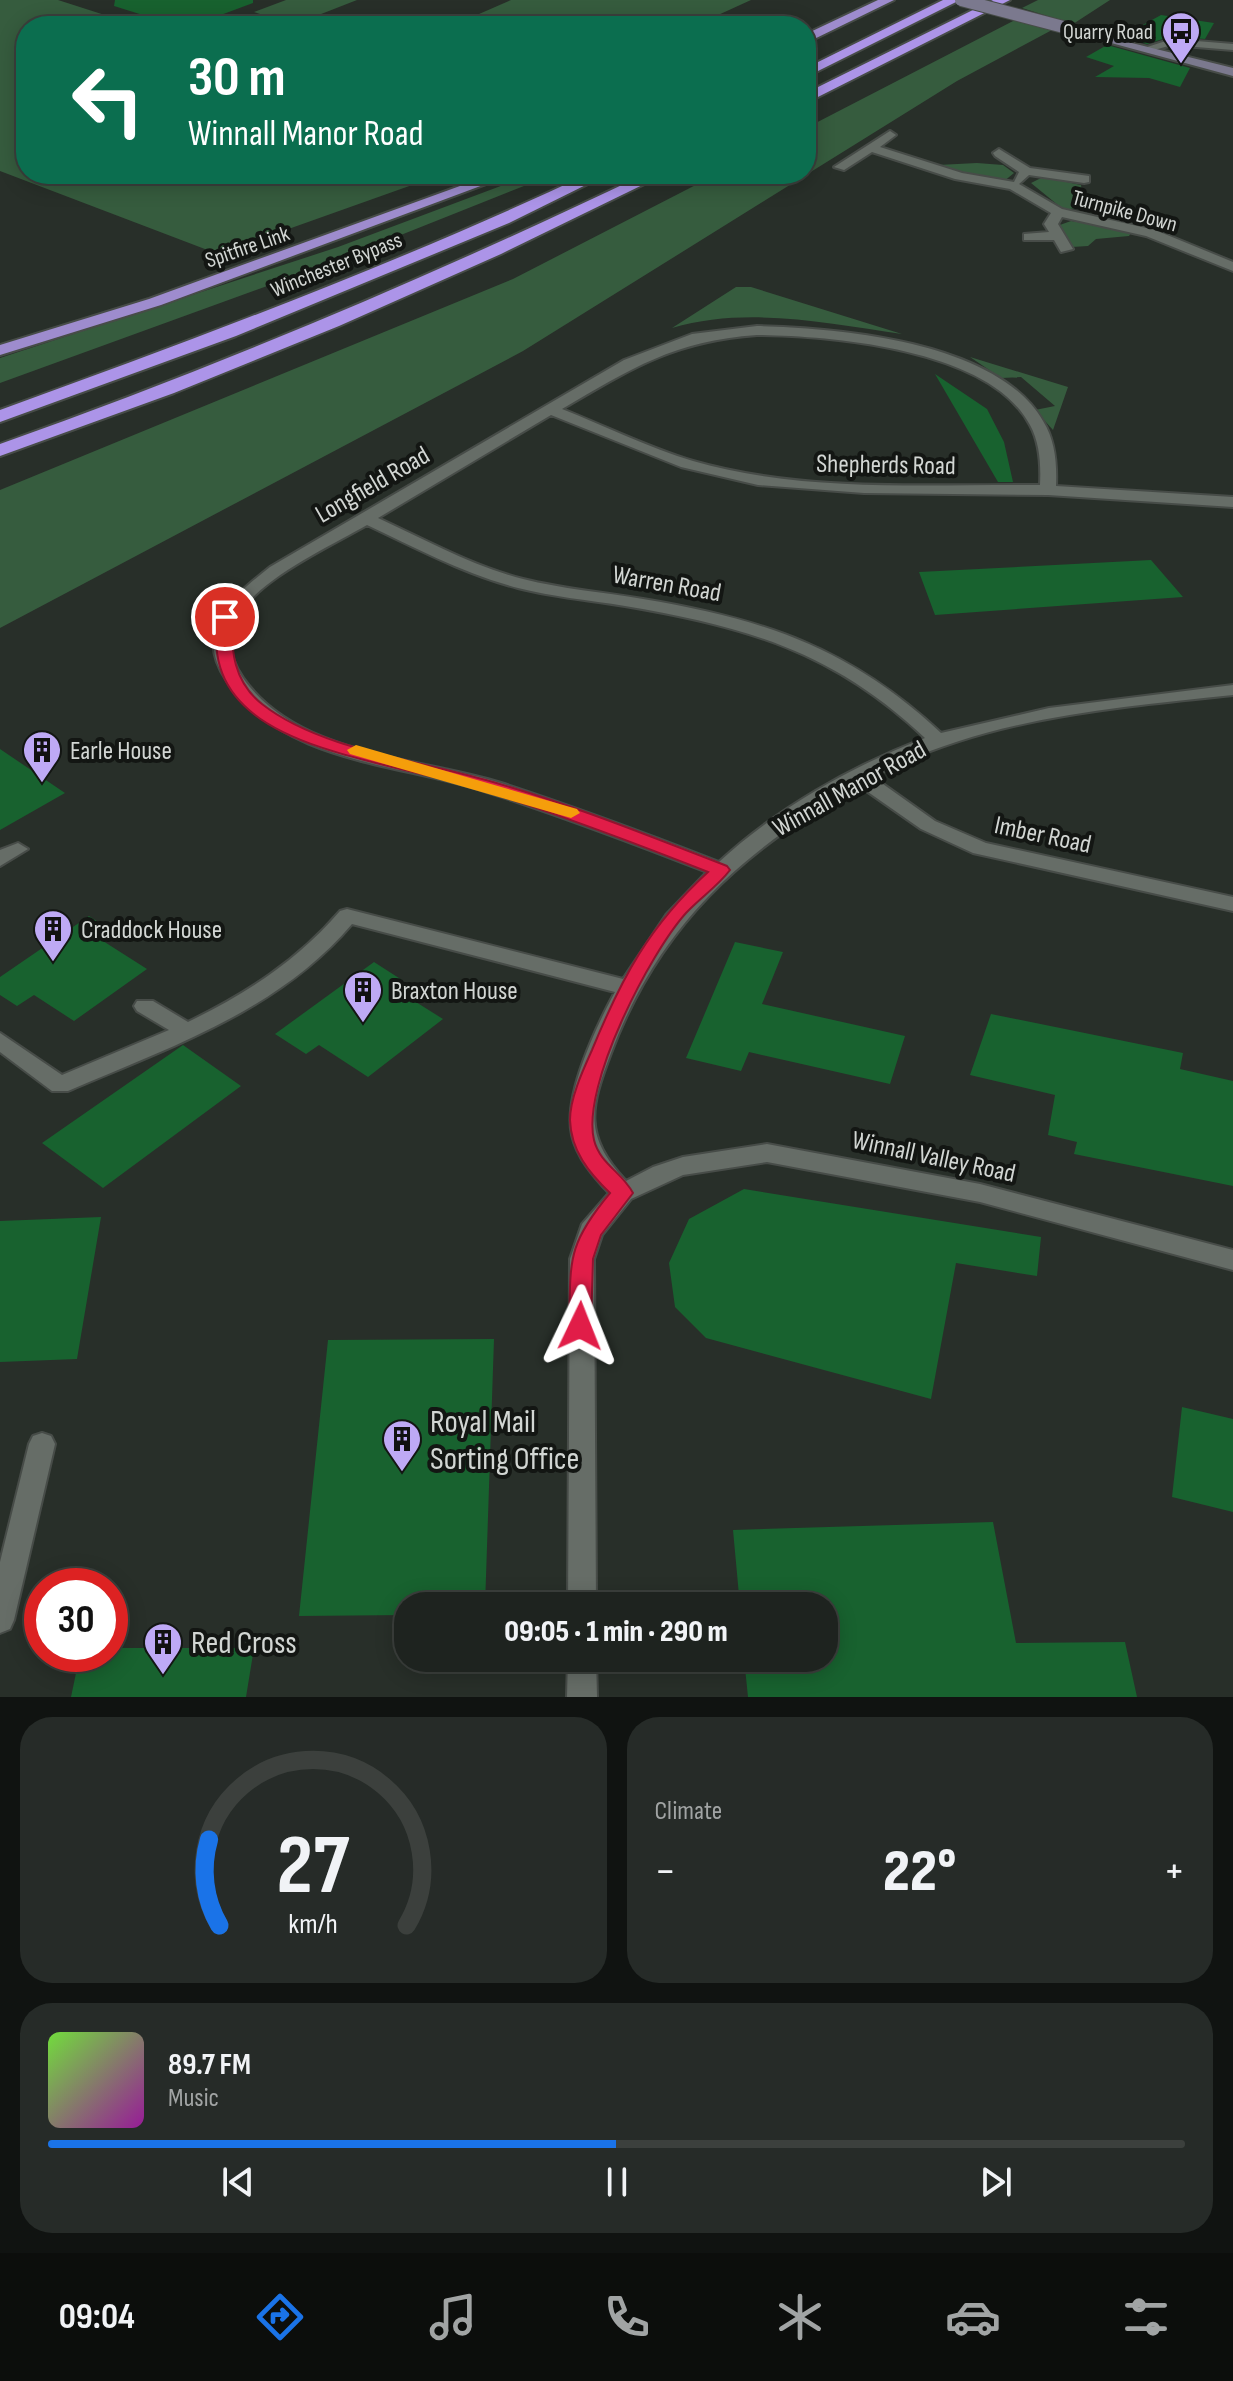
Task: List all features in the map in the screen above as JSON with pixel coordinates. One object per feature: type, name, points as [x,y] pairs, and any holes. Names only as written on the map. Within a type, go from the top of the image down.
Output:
[{"type":"highway","points":[[816,34],[888,0]]},
{"type":"highway","points":[[816,68],[953,0]]},
{"type":"highway","points":[[816,94],[1003,0]]},
{"type":"highway","name":"Spitfire Link","points":[[0,350],[155,302],[479,184]]},
{"type":"highway","name":"Winchester Bypass","points":[[0,416],[86,387],[503,220],[579,184]]},
{"type":"highway","name":"Winchester Bypass","points":[[0,450],[135,403],[300,337],[635,184]]},
{"type":"main road","points":[[961,0],[1233,72]]},
{"type":"street","points":[[1147,49],[1172,42],[1233,47]]},
{"type":"street","points":[[840,167],[890,135]]},
{"type":"street","name":"Turnpike Down","points":[[871,148],[960,176],[1014,186],[1058,212],[1150,233],[1233,267]]},
{"type":"street","points":[[999,153],[1026,171],[1084,179]]},
{"type":"street","points":[[1014,186],[1026,171]]},
{"type":"street","points":[[1058,212],[1051,224],[1066,249]]},
{"type":"street","points":[[1029,237],[1056,236]]},
{"type":"street","name":"Longfield Road","points":[[721,870],[571,812],[320,741],[281,724],[255,707],[237,688],[222,649],[225,617],[244,595],[276,571],[629,363],[688,340],[719,333],[780,330],[863,338],[957,363],[1019,401],[1035,420],[1049,462],[1048,490]]},
{"type":"street","name":"Shepherds Road","points":[[551,410],[687,464],[758,480],[864,488],[1048,490],[1233,502]]},
{"type":"street","name":"Warren Road","points":[[366,518],[485,573],[522,584],[677,609],[774,632],[837,661],[868,680],[913,714],[938,740]]},
{"type":"street","name":"Winnall Manor Road","points":[[623,1193],[590,1157],[580,1117],[593,1070],[627,988],[664,927],[721,870],[771,828],[860,777],[938,740],[1064,710],[1233,690]]},
{"type":"street","name":"Imber Road","points":[[860,777],[928,825],[980,848],[1233,904]]},
{"type":"street","points":[[0,1041],[60,1085],[223,1014],[276,982],[310,956],[347,916],[627,988]]},
{"type":"street","points":[[145,1006],[185,1030]]},
{"type":"street","name":"Winnall Valley Road","points":[[623,1193],[661,1173],[683,1166],[767,1153],[786,1155],[980,1193],[1233,1260]]},
{"type":"street","points":[[582,1592],[582,1259],[591,1231],[623,1193]]},
{"type":"street","points":[[0,1620],[42,1444]]},
{"type":"street","points":[[582,1672],[582,1697]]},
{"type":"green space","points":[[0,0],[58,0],[108,16],[16,16],[16,177],[0,171]]},
{"type":"green space","points":[[286,0],[357,0],[316,16],[266,16],[254,12]]},
{"type":"green space","points":[[511,0],[751,0],[716,16],[474,16]]},
{"type":"green space","points":[[1038,0],[1110,0],[1073,24],[1022,8]]},
{"type":"green space","points":[[1015,20],[1052,30],[957,81],[816,169],[816,123]]},
{"type":"green space","points":[[938,165],[1003,165],[1014,173],[1003,182],[984,181]]},
{"type":"green space","points":[[1043,177],[1081,185],[1082,192],[1073,201],[1076,208],[1064,210],[1031,183]]},
{"type":"green space","points":[[34,184],[415,184],[218,254]]},
{"type":"green space","points":[[506,184],[529,184],[328,264],[0,383],[0,358],[338,247]]},
{"type":"green space","points":[[698,184],[791,184],[523,351],[0,628],[0,490],[513,279]]},
{"type":"green space","points":[[1071,221],[1132,231],[1129,236],[1096,239],[1088,246],[1072,247],[1057,226]]},
{"type":"green space","points":[[736,287],[751,287],[902,334],[816,321],[758,317],[700,321],[672,328]]},
{"type":"green space","points":[[970,357],[1068,387],[1053,430],[1035,410],[1055,406],[1021,377],[1001,378]]},
{"type":"building","points":[[115,0],[253,0],[253,3],[218,16],[146,16],[114,6]]},
{"type":"building","points":[[1161,15],[1214,23],[1205,39],[1172,36],[1147,44],[1121,37]]},
{"type":"building","points":[[1107,45],[1190,68],[1180,87],[1149,78],[1095,77],[1114,66],[1086,57]]},
{"type":"building","points":[[935,374],[987,409],[1004,442],[1013,482],[998,482]]},
{"type":"building","points":[[1151,560],[1183,597],[935,615],[919,572]]},
{"type":"building","name":"Earle House","points":[[0,749],[65,793],[0,830]]},
{"type":"building","name":"Craddock House","points":[[89,916],[115,933],[103,941],[147,969],[74,1021],[34,995],[17,1006],[0,995],[0,977]]},
{"type":"building","points":[[735,942],[783,952],[762,1004],[905,1036],[890,1084],[749,1052],[741,1071],[686,1058]]},
{"type":"building","name":"Braxton House","points":[[374,962],[402,980],[392,987],[443,1019],[368,1077],[319,1045],[306,1054],[275,1034]]},
{"type":"building","points":[[991,1014],[1183,1053],[1180,1069],[1233,1081],[1233,1186],[1074,1154],[1077,1142],[1048,1135],[1055,1095],[970,1075]]},
{"type":"building","points":[[183,1045],[241,1086],[103,1188],[42,1143]]},
{"type":"building","points":[[744,1189],[1041,1237],[1037,1276],[956,1263],[931,1399],[706,1338],[675,1307],[669,1263],[689,1219]]},
{"type":"building","points":[[101,1217],[77,1359],[0,1362],[0,1221]]},
{"type":"building","name":"Royal Mail Sorting Office","points":[[494,1339],[485,1592],[394,1592],[394,1615],[299,1616],[328,1340]]},
{"type":"building","points":[[1182,1407],[1233,1419],[1233,1512],[1172,1497]]},
{"type":"building","points":[[993,1522],[1016,1643],[1125,1642],[1137,1697],[748,1697],[745,1672],[838,1672],[838,1592],[739,1592],[733,1530]]},
{"type":"building","name":"Red Cross","points":[[128,1648],[254,1648],[246,1697],[71,1697],[76,1672],[128,1672]]},
{"type":"slow traffic","points":[[356,750],[571,813]]},
{"type":"place","name":"Quarry Road","points":[[1181,65]]},
{"type":"place","name":"Earle House","points":[[42,784]]},
{"type":"place","name":"Craddock House","points":[[53,963]]},
{"type":"place","name":"Braxton House","points":[[363,1024]]},
{"type":"place","name":"Royal Mail Sorting Office","points":[[402,1473]]},
{"type":"place","name":"Red Cross","points":[[163,1676]]},
{"type":"route","points":[[225,617],[222,649],[237,688],[255,707],[281,724],[320,741],[571,812],[721,870],[679,909],[648,950],[627,988],[593,1070],[580,1117],[584,1142],[595,1166],[623,1193],[591,1231],[582,1259],[580,1326]]}]
